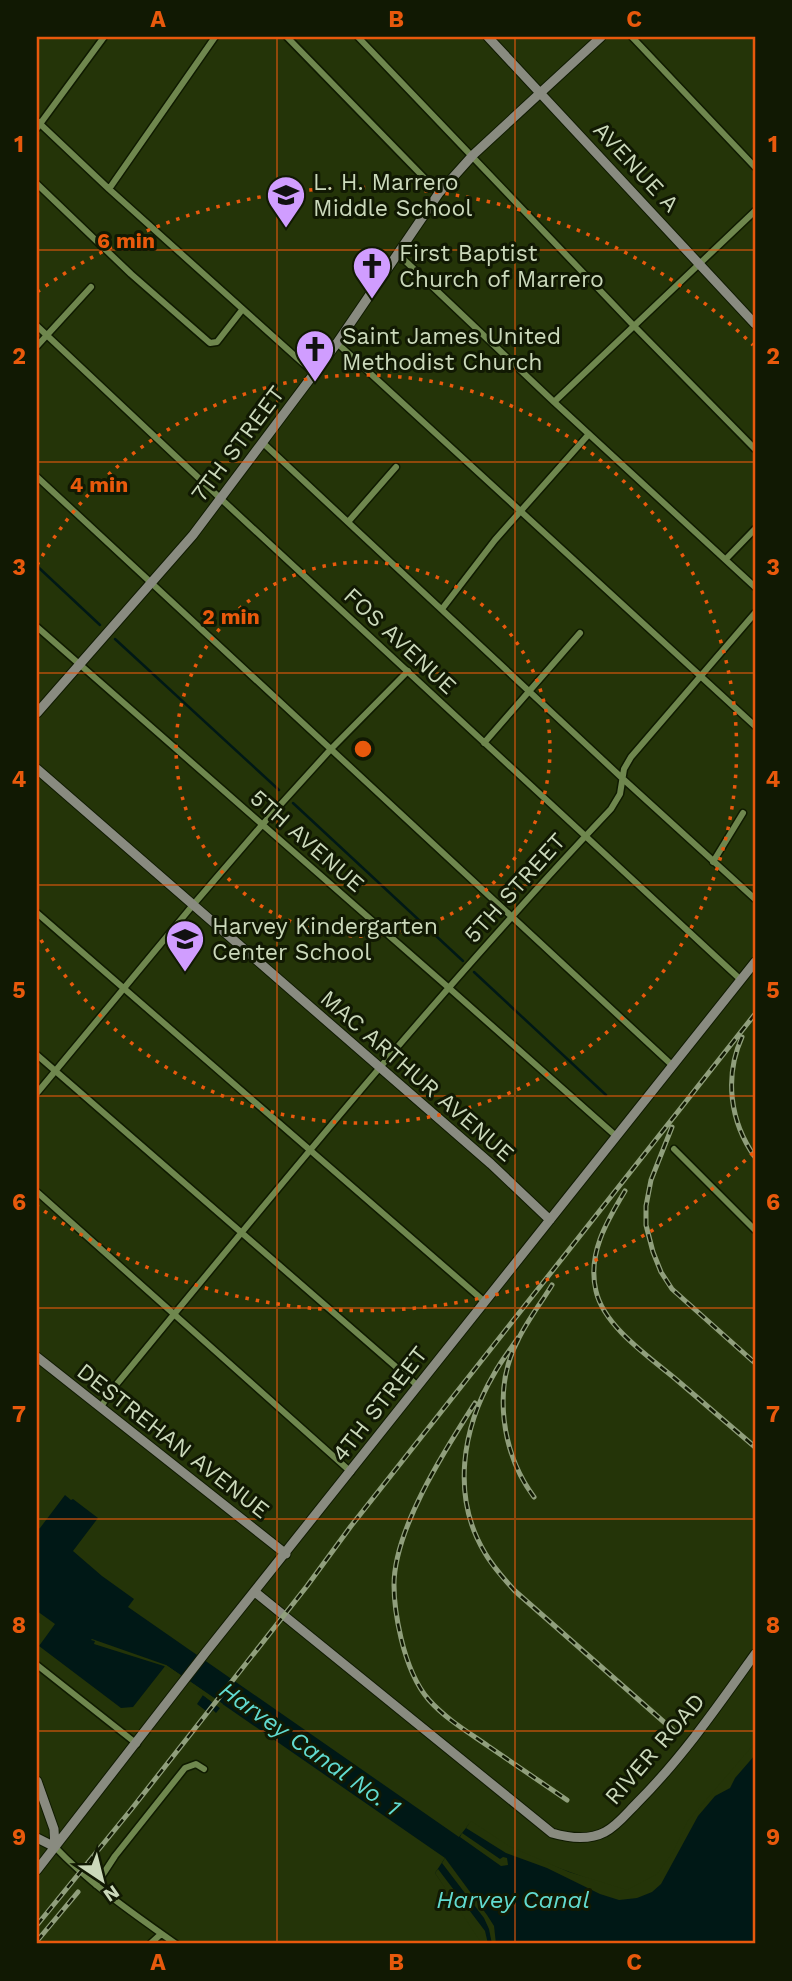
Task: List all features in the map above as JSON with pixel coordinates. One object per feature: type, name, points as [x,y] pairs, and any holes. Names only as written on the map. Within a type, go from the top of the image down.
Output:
[{"type":"main road","name":"AVENUE A","points":[[488,37],[755,324]]},
{"type":"main road","name":"7TH STREET","points":[[37,713],[193,535],[315,374],[439,193],[473,155],[601,37]]},
{"type":"main road","name":"MAC ARTHUR AVENUE","points":[[37,769],[491,1164],[550,1220]]},
{"type":"main road","name":"4TH STREET","points":[[37,1870],[206,1652],[755,962]]},
{"type":"main road","name":"DESTREHAN AVENUE","points":[[37,1357],[286,1554]]},
{"type":"main road","name":"RIVER ROAD","points":[[255,1592],[552,1833],[569,1838],[587,1838],[605,1832],[620,1820],[694,1738],[755,1654]]},
{"type":"main road","points":[[37,1781],[54,1829],[55,1847],[37,1838]]},
{"type":"street","points":[[104,37],[38,125],[315,374]]},
{"type":"street","points":[[109,189],[215,37]]},
{"type":"street","points":[[287,37],[439,193]]},
{"type":"street","points":[[358,37],[755,449]]},
{"type":"street","points":[[632,37],[755,167]]},
{"type":"street","points":[[37,184],[131,274],[210,343],[223,337],[242,310]]},
{"type":"street","points":[[554,402],[755,211]]},
{"type":"street","points":[[397,253],[755,587]]},
{"type":"street","points":[[37,346],[91,287]]},
{"type":"street","name":"FOS AVENUE","points":[[37,326],[741,980]]},
{"type":"street","points":[[337,343],[755,726]]},
{"type":"street","points":[[442,609],[495,540],[589,434]]},
{"type":"street","points":[[262,442],[755,899]]},
{"type":"street","points":[[348,522],[396,467]]},
{"type":"street","points":[[37,477],[673,1066]]},
{"type":"street","points":[[726,559],[755,529]]},
{"type":"street","name":"5TH STREET","points":[[101,1408],[111,1391],[175,1313],[380,1069],[449,988],[611,809],[620,794],[624,769],[631,757],[755,612]]},
{"type":"street","name":"5TH AVENUE","points":[[37,627],[616,1136]]},
{"type":"street","points":[[484,743],[580,633]]},
{"type":"street","points":[[37,1093],[262,825],[330,750],[408,671]]},
{"type":"street","points":[[713,862],[743,813]]},
{"type":"street","points":[[37,913],[485,1302]]},
{"type":"street","points":[[37,1055],[418,1386]]},
{"type":"street","points":[[674,1149],[755,1230]]},
{"type":"street","points":[[37,1192],[351,1472]]},
{"type":"street","points":[[37,1665],[136,1744]]},
{"type":"street","points":[[96,1885],[184,1768],[196,1764],[204,1769]]},
{"type":"street","points":[[55,1847],[96,1885],[176,1944]]},
{"type":"street","points":[[150,1944],[161,1934]]},
{"type":"water","name":"Harvey Canal","points":[[65,1495],[98,1518],[73,1551],[134,1599],[128,1607],[459,1837],[469,1824],[507,1849],[627,1893],[660,1877],[690,1824],[755,1747],[755,1944],[485,1944],[435,1873],[445,1858],[166,1665],[133,1707],[121,1708],[39,1646],[55,1624],[37,1611],[37,1530]]},
{"type":"water","points":[[203,1695],[220,1708],[216,1713],[213,1710],[210,1714],[197,1704]]},
{"type":"pier","points":[[92,1639],[166,1665],[223,1704],[220,1708],[164,1666],[94,1644]]},
{"type":"pier","points":[[755,1743],[755,1755],[730,1788],[715,1796],[698,1816],[661,1884],[652,1892],[637,1898],[619,1900],[600,1894],[547,1868],[506,1853],[466,1828],[471,1821],[509,1846],[569,1872],[627,1890],[657,1874],[673,1852],[687,1822]]},
{"type":"pier","points":[[462,1833],[500,1859],[507,1858],[508,1865],[501,1866],[460,1837]]},
{"type":"pier","points":[[445,1858],[494,1926],[496,1944],[492,1944],[484,1918],[442,1863]]},
{"type":"pier","points":[[438,1869],[485,1931],[488,1944],[482,1944],[435,1873]]},
{"type":"waterway","points":[[37,566],[100,625]]},
{"type":"waterway","points":[[115,639],[279,790]]},
{"type":"waterway","points":[[293,803],[463,961]]},
{"type":"waterway","points":[[474,972],[606,1095]]},
{"type":"railway","points":[[37,1925],[130,1811],[755,1014]]},
{"type":"railway","points":[[742,1037],[733,1068],[732,1099],[740,1129],[755,1157]]},
{"type":"railway","points":[[672,1127],[651,1180],[646,1206],[646,1225],[653,1252],[672,1289],[755,1363]]},
{"type":"railway","points":[[625,1191],[596,1251],[594,1277],[601,1304],[608,1317],[630,1341],[755,1447]]},
{"type":"railway","points":[[534,1497],[514,1461],[504,1421],[503,1400],[505,1379],[518,1340],[552,1285]]},
{"type":"railway","points":[[518,1338],[483,1395],[468,1440],[464,1486],[474,1531],[485,1553],[515,1591],[673,1730]]},
{"type":"railway","points":[[475,1403],[423,1491],[402,1540],[394,1585],[401,1638],[415,1679],[436,1707],[567,1800]]},
{"type":"railway","points":[[37,1941],[78,1892]]},
{"type":"place","name":"L. H. Marrero Middle School","points":[[286,229]]},
{"type":"place","name":"First Baptist Church of Marrero","points":[[372,300]]},
{"type":"place","name":"Saint James United Methodist Church","points":[[315,383]]},
{"type":"place","name":"Harvey Kindergarten Center School","points":[[185,973]]},
{"type":"water label","name":"Harvey Canal No. 1","points":[[310,1749]]}]
